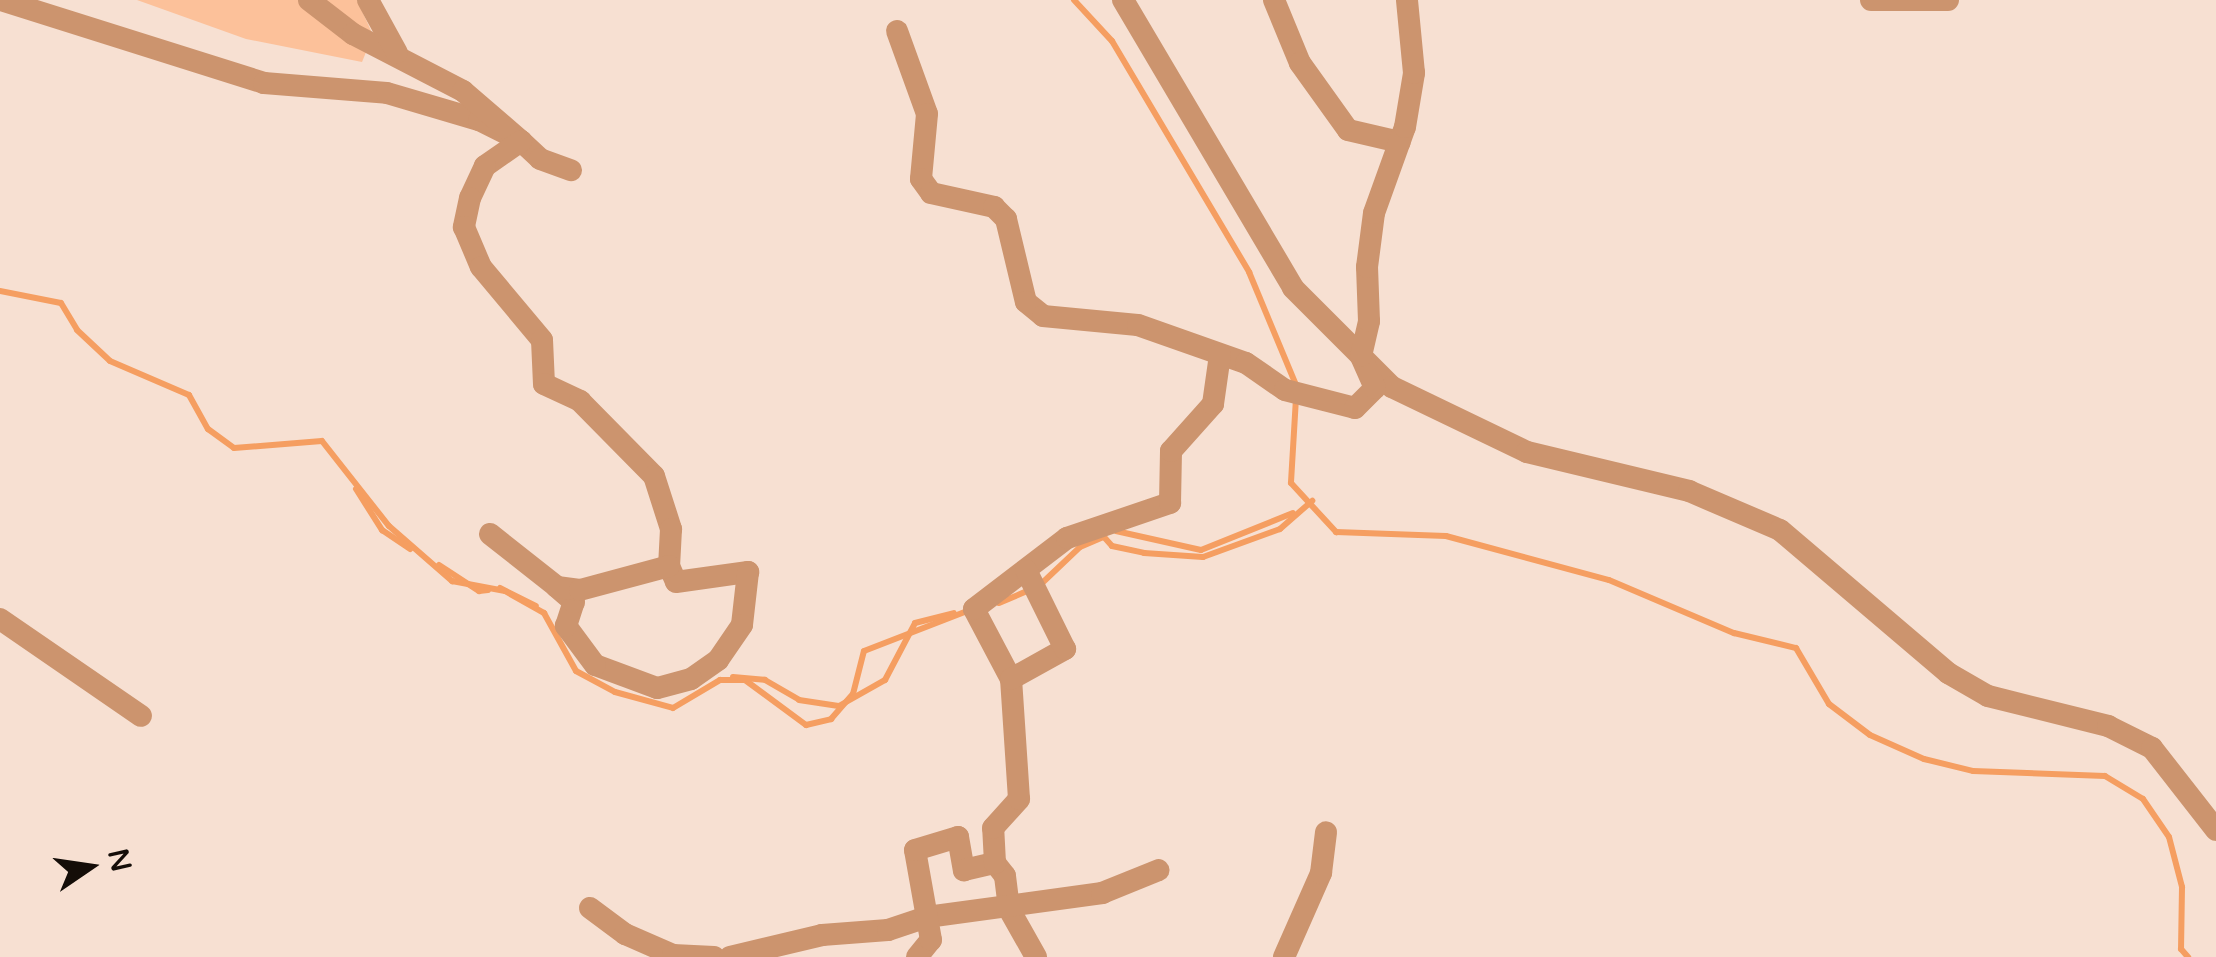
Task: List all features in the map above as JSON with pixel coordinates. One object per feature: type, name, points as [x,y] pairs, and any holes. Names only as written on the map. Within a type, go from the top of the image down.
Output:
[{"type":"street","points":[[1,0],[264,83],[345,86],[443,110],[521,141]]},
{"type":"street","points":[[308,0],[407,64],[462,91],[540,159],[571,170]]},
{"type":"street","points":[[368,0],[389,44],[443,110]]},
{"type":"street","points":[[1123,0],[1294,288],[1404,394],[1475,432],[1526,452],[1729,504],[1780,530],[1948,674],[1988,696],[2108,726],[2152,748],[2216,830]]},
{"type":"street","points":[[1274,0],[1300,63],[1348,130],[1400,142]]},
{"type":"street","points":[[897,30],[927,114],[921,179],[931,193],[994,207],[1006,219],[1026,302],[1043,316],[1138,326],[1246,363],[1297,393],[1355,408],[1374,388],[1361,356],[1369,321],[1374,213],[1400,142],[1414,73],[1407,0]]},
{"type":"street","points":[[1871,0],[1948,0]]},
{"type":"street","points":[[490,534],[574,602],[566,626],[595,664],[658,688],[691,679],[718,660],[746,612],[748,572],[676,582],[669,566],[671,529],[654,476],[580,400],[544,384],[542,340],[481,267],[464,227],[485,166],[521,141]]},
{"type":"street","points":[[1036,957],[1009,910],[1004,876],[995,863],[992,828],[1019,799],[1011,679],[974,609],[1067,538],[1122,524],[1170,502],[1172,451],[1213,404],[1220,355]]},
{"type":"street","points":[[557,586],[580,590],[669,566]]},
{"type":"street","points":[[1011,679],[1065,650],[1026,570]]},
{"type":"street","points":[[0,619],[141,716]]},
{"type":"street","points":[[1284,957],[1321,873],[1326,832]]},
{"type":"street","points":[[917,957],[931,940],[915,850],[958,837],[964,870],[995,863]]},
{"type":"street","points":[[730,957],[822,935],[888,930],[928,917],[1009,910],[1102,893],[1159,870]]},
{"type":"street","points":[[590,908],[625,934],[673,955],[714,957]]},
{"type":"shaded area","points":[[137,0],[357,0],[373,35],[362,62],[246,39]]},
{"type":"waterway","points":[[1074,0],[1112,41],[1249,272],[1296,385]]},
{"type":"waterway","points":[[0,291],[61,303],[77,330],[110,361],[189,395],[208,429],[234,448],[322,441],[389,526],[452,581],[505,591],[544,613],[576,671],[615,692],[673,708],[720,680],[745,680],[806,725],[831,719],[853,694],[864,651],[967,611]]},
{"type":"waterway","points":[[1296,398],[1291,483],[1336,532],[1446,536],[1609,580],[1734,633],[1796,648],[1829,704],[1870,735],[1924,759],[1973,771],[2105,776],[2143,799],[2169,837],[2182,887],[2181,949],[2188,957]]},
{"type":"waterway","points":[[356,489],[382,530],[410,549]]},
{"type":"waterway","points":[[1040,585],[1080,547],[1104,537],[1112,546],[1144,553],[1203,557],[1280,529],[1312,501]]},
{"type":"waterway","points":[[1116,531],[1201,550],[1293,513]]},
{"type":"waterway","points":[[439,565],[479,591],[488,590]]},
{"type":"waterway","points":[[500,588],[536,606]]},
{"type":"waterway","points":[[999,603],[1029,590]]},
{"type":"waterway","points":[[733,677],[765,680],[799,700],[839,706],[885,680],[915,623],[954,613]]}]
